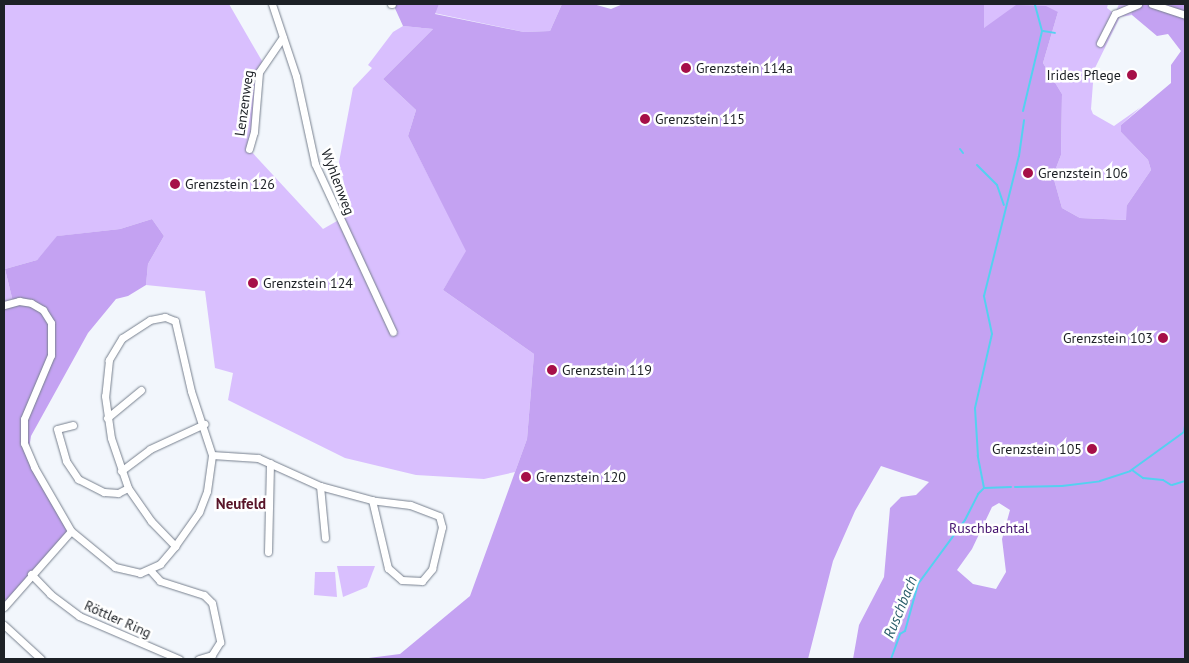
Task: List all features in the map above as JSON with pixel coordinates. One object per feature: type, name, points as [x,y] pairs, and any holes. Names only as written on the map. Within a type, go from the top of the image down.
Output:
[{"type":"street","name":"Wyhlenweg","points":[[272,4],[296,76],[315,164],[393,332]]},
{"type":"street","points":[[1100,43],[1115,14],[1138,4]]},
{"type":"street","points":[[1152,4],[1185,15]]},
{"type":"street","name":"Lenzenweg","points":[[249,149],[254,132],[259,72],[283,37]]},
{"type":"street","points":[[4,305],[19,301],[31,304],[43,310],[51,323],[51,355],[24,419],[24,443],[34,467],[71,531],[115,567],[140,573],[151,570],[175,546],[203,502],[212,455],[204,424],[191,391],[178,324],[165,317],[138,325],[115,348],[105,381],[107,418],[121,471],[128,488],[151,521],[175,546]]},
{"type":"street","points":[[107,418],[141,390]]},
{"type":"street","points":[[121,471],[150,449],[204,424]]},
{"type":"street","points":[[73,425],[57,429],[66,461],[78,479],[104,492],[118,492],[128,488]]},
{"type":"street","points":[[212,455],[247,456],[270,463],[320,486],[372,500],[410,505],[439,516],[442,527],[432,569],[422,581],[402,580],[388,568],[372,500]]},
{"type":"street","points":[[268,552],[270,463]]},
{"type":"street","points":[[320,486],[325,538]]},
{"type":"street","points":[[4,608],[31,574],[71,531]]},
{"type":"street","points":[[151,570],[160,581],[204,595],[212,604],[220,642],[212,655],[199,659]]},
{"type":"street","name":"Röttler Ring","points":[[31,574],[50,594],[79,616],[179,659]]},
{"type":"street","points":[[4,625],[41,659]]},
{"type":"shaded area","points":[[4,4],[229,4],[262,61],[249,149],[323,229],[351,213],[339,162],[353,88],[372,68],[368,65],[393,32],[403,26],[433,29],[383,79],[416,110],[408,136],[467,251],[443,290],[534,354],[527,439],[515,472],[484,479],[416,475],[345,458],[228,400],[233,373],[215,368],[205,291],[146,285],[148,264],[164,236],[152,219],[120,229],[58,236],[37,260],[5,269],[13,302],[4,305]]},
{"type":"shaded area","points":[[393,4],[439,4],[435,14],[524,32],[550,31],[562,4],[593,4],[611,9],[623,4],[984,4],[984,28],[1016,5],[1046,6],[1058,12],[1043,63],[1062,94],[1061,155],[1053,176],[1062,208],[1080,218],[1126,220],[1127,205],[1151,170],[1148,160],[1121,132],[1121,125],[1171,83],[1171,65],[1181,51],[1168,34],[1157,36],[1132,15],[1129,4],[1185,4],[1185,659],[853,659],[859,625],[884,577],[890,508],[901,497],[916,495],[929,482],[881,466],[855,511],[833,561],[808,659],[361,659],[400,654],[470,596],[527,439],[534,354],[443,290],[466,251],[408,136],[416,110],[383,79],[433,29],[403,26]],"holes":[[[999,503],[1010,510],[1002,539],[1006,572],[996,589],[973,584],[957,570],[972,549],[992,507]]]},
{"type":"shaded area","points":[[439,4],[562,4],[550,31],[524,32],[434,13]]},
{"type":"shaded area","points":[[984,4],[1108,4],[1107,8],[1115,14],[1119,4],[1131,5],[1132,15],[1120,17],[1094,70],[1091,109],[1093,114],[1114,126],[1141,107],[1121,125],[1121,132],[1148,160],[1151,170],[1127,205],[1127,220],[1080,218],[1062,208],[1053,176],[1061,155],[1062,94],[1043,63],[1058,12],[984,28]]},
{"type":"shaded area","points":[[152,219],[164,236],[148,264],[146,285],[128,296],[116,299],[88,333],[31,436],[28,455],[71,531],[4,607],[4,305],[13,302],[5,269],[37,260],[57,236],[120,229]]},
{"type":"shaded area","points":[[337,566],[375,566],[367,587],[343,597]]},
{"type":"shaded area","points":[[315,572],[335,572],[337,597],[314,595]]},
{"type":"waterway","points":[[1023,111],[1042,31],[1035,4]]},
{"type":"waterway","points":[[1043,31],[1055,33]]},
{"type":"waterway","points":[[984,488],[978,456],[975,408],[992,334],[984,296],[1019,156],[1024,120]]},
{"type":"waterway","points":[[960,149],[963,153]]},
{"type":"waterway","points":[[977,165],[997,185],[1004,205]]},
{"type":"waterway","name":"Ruschbach","points":[[1015,487],[1062,486],[1100,481],[1130,471],[1184,432],[1185,426]]},
{"type":"waterway","points":[[1132,470],[1143,478],[1163,480],[1171,485]]},
{"type":"waterway","points":[[1172,485],[1185,481]]},
{"type":"waterway","name":"Ruschbach","points":[[891,659],[900,634],[905,631],[918,584],[965,520],[978,494],[984,488],[1011,487]]},
{"type":"place","name":"Grenzstein 114a","points":[[686,68]]},
{"type":"place","name":"Irides Pflege","points":[[1132,75]]},
{"type":"place","name":"Grenzstein 115","points":[[645,119]]},
{"type":"place","name":"Grenzstein 106","points":[[1028,173]]},
{"type":"place","name":"Grenzstein 126","points":[[175,184]]},
{"type":"place","name":"Grenzstein 124","points":[[253,283]]},
{"type":"place","name":"Grenzstein 103","points":[[1163,338]]},
{"type":"place","name":"Grenzstein 119","points":[[552,370]]},
{"type":"place","name":"Grenzstein 105","points":[[1092,449]]},
{"type":"place","name":"Grenzstein 120","points":[[526,477]]},
{"type":"district","name":"Neufeld","points":[[241,504]]},
{"type":"park label","name":"Ruschbachtal","points":[[989,528]]}]
